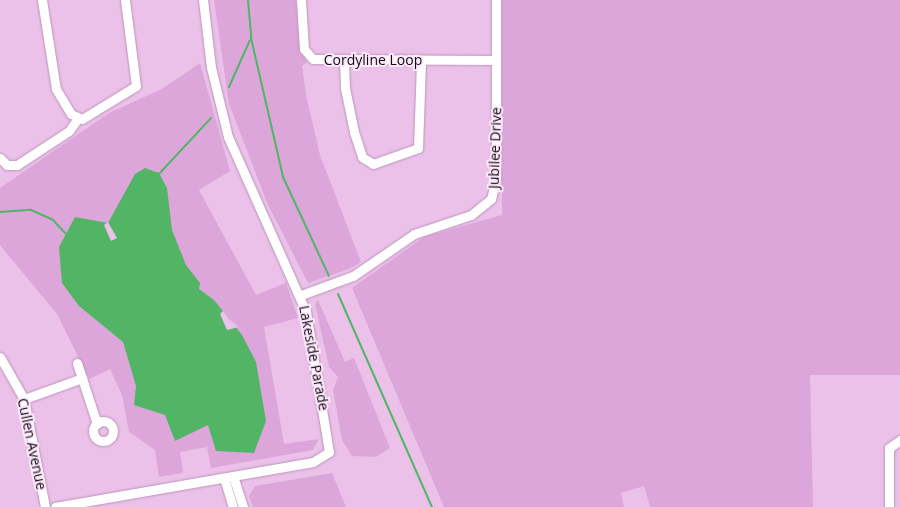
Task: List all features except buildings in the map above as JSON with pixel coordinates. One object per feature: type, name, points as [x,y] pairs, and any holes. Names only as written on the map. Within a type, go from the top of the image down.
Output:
[{"type":"street","points":[[42,0],[56,89],[78,118]]},
{"type":"street","points":[[0,158],[7,165],[17,166],[69,131],[78,118],[91,116],[136,86],[125,0]]},
{"type":"street","name":"Lakeside Parade","points":[[55,507],[313,462],[329,452],[301,295],[251,195],[228,137],[210,67],[203,0]]},
{"type":"street","name":"Cordyline Loop","points":[[301,0],[308,55],[317,60],[496,60]]},
{"type":"street","name":"Jubilee Drive","points":[[301,295],[353,276],[414,234],[472,215],[488,204],[496,187],[496,0]]},
{"type":"street","points":[[344,60],[354,132],[362,157],[373,164],[418,148],[420,60]]},
{"type":"street","name":"Cullen Avenue","points":[[0,358],[24,399],[45,507]]},
{"type":"street","points":[[78,364],[97,424]]},
{"type":"street","points":[[24,399],[82,378]]},
{"type":"street","points":[[889,507],[889,448],[900,440]]},
{"type":"street","points":[[228,477],[233,507]]},
{"type":"street","points":[[228,477],[243,507]]},
{"type":"shaded area","points":[[214,0],[296,0],[300,50],[307,62],[302,66],[307,100],[320,155],[361,262],[349,269],[308,283],[268,205],[229,104]]},
{"type":"shaded area","points":[[502,0],[900,0],[900,375],[810,375],[813,507],[650,507],[644,486],[621,493],[624,507],[444,507],[352,288],[424,237],[502,215]]},
{"type":"shaded area","points":[[200,63],[230,171],[199,190],[256,295],[286,283],[298,318],[264,327],[284,444],[319,439],[313,450],[211,468],[207,447],[180,452],[183,473],[159,477],[155,450],[129,432],[122,395],[110,369],[89,379],[57,314],[0,245],[0,188],[109,113],[162,89]]},
{"type":"shaded area","points":[[145,168],[159,173],[167,188],[172,230],[186,265],[200,283],[199,289],[214,300],[242,335],[256,362],[266,421],[254,453],[216,451],[208,425],[175,441],[165,415],[134,405],[136,386],[123,342],[79,306],[62,283],[59,247],[75,217],[108,223],[135,174]]},
{"type":"shaded area","points":[[318,300],[345,362],[354,358],[390,448],[376,457],[352,456],[342,440],[333,390],[338,377],[329,367],[315,304]]},
{"type":"shaded area","points":[[332,473],[346,507],[253,507],[249,496],[255,486]]},
{"type":"pier","points":[[108,222],[117,238],[111,241],[104,225]]},
{"type":"pier","points":[[223,311],[239,327],[227,330],[220,314]]},
{"type":"waterway","points":[[248,0],[251,38],[283,177],[329,276]]},
{"type":"waterway","points":[[229,87],[250,40]]},
{"type":"waterway","points":[[158,175],[211,118]]},
{"type":"waterway","points":[[0,212],[31,210],[53,220],[66,234]]},
{"type":"waterway","points":[[338,294],[432,507]]}]
